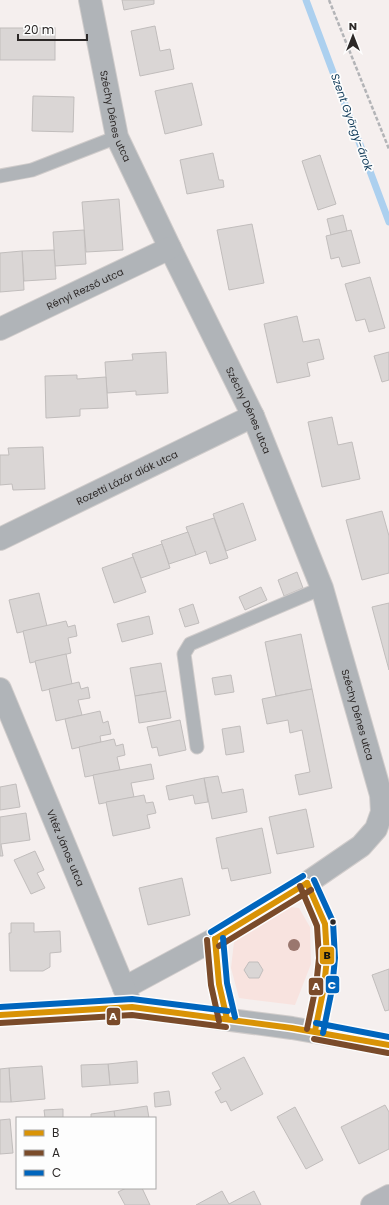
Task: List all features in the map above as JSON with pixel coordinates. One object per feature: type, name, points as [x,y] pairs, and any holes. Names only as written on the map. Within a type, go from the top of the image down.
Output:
[{"type":"main road","points":[[372,1205],[389,1196]]},
{"type":"street","name":"Széchy Dénes utca","points":[[90,0],[117,137],[253,416],[322,588],[381,795],[382,812],[376,829],[361,846],[308,883]]},
{"type":"street","name":"Rényi Rezső utca","points":[[0,329],[170,248]]},
{"type":"street","name":"Rozetti Lázár diák utca","points":[[0,540],[253,416]]},
{"type":"street","name":"Vitéz János utca","points":[[0,689],[128,997]]},
{"type":"street","points":[[128,997],[215,939],[308,883],[325,924],[327,958],[324,987],[315,1032]]},
{"type":"street","points":[[215,939],[220,984],[227,1019]]},
{"type":"street","points":[[0,1015],[128,997],[227,1019],[389,1045]]},
{"type":"lane","points":[[0,176],[32,170],[117,137]]},
{"type":"lane","points":[[197,747],[184,654],[190,644],[322,588]]},
{"type":"path","points":[[329,0],[389,149]]},
{"type":"shaded area","points":[[290,907],[299,908],[310,927],[311,964],[295,1005],[239,998],[231,968],[234,942]]},
{"type":"building","points":[[122,0],[154,0],[154,4],[124,10]]},
{"type":"building","points":[[155,26],[160,51],[170,49],[174,69],[140,76],[131,31]]},
{"type":"building","points":[[0,28],[55,28],[55,60],[0,60]]},
{"type":"building","points":[[192,83],[202,125],[165,134],[155,91]]},
{"type":"building","points":[[33,96],[74,97],[73,132],[32,131]]},
{"type":"building","points":[[213,153],[219,180],[223,180],[224,187],[187,194],[180,160]]},
{"type":"building","points":[[320,155],[336,204],[318,210],[302,161]]},
{"type":"building","points":[[119,199],[123,250],[86,252],[82,202]]},
{"type":"building","points":[[343,215],[347,231],[331,235],[327,219]]},
{"type":"building","points":[[252,224],[264,283],[229,290],[217,230]]},
{"type":"building","points":[[84,230],[86,264],[55,266],[53,232]]},
{"type":"building","points":[[351,230],[360,263],[342,267],[339,257],[331,259],[326,236]]},
{"type":"building","points":[[54,250],[56,279],[24,281],[22,251]]},
{"type":"building","points":[[22,251],[24,290],[0,292],[0,253]]},
{"type":"building","points":[[370,277],[385,328],[369,332],[365,319],[356,321],[345,284]]},
{"type":"building","points":[[297,316],[303,342],[319,339],[324,359],[307,363],[310,376],[277,383],[264,324]]},
{"type":"building","points":[[166,352],[168,393],[136,395],[136,391],[107,393],[105,362],[133,360],[132,354]]},
{"type":"building","points":[[389,352],[389,380],[382,382],[374,356]]},
{"type":"building","points":[[77,375],[77,379],[106,377],[108,408],[80,409],[80,416],[46,418],[45,376]]},
{"type":"building","points":[[332,417],[338,445],[352,442],[360,479],[322,487],[308,422]]},
{"type":"building","points":[[43,447],[45,489],[13,490],[12,484],[0,485],[0,455],[9,455],[8,448]]},
{"type":"building","points":[[243,503],[256,540],[226,551],[213,514]]},
{"type":"building","points":[[382,511],[389,536],[389,573],[362,580],[346,520]]},
{"type":"building","points":[[214,518],[228,558],[210,564],[206,551],[196,555],[186,527]]},
{"type":"building","points":[[188,532],[196,555],[169,564],[161,541]]},
{"type":"building","points":[[162,544],[170,568],[141,578],[132,554]]},
{"type":"building","points":[[133,557],[146,592],[114,603],[102,568]]},
{"type":"building","points":[[297,572],[303,588],[284,596],[278,580]]},
{"type":"building","points":[[261,587],[267,600],[245,610],[239,597]]},
{"type":"building","points":[[39,593],[47,626],[17,633],[9,600]]},
{"type":"building","points":[[389,603],[389,670],[372,607]]},
{"type":"building","points":[[193,604],[199,623],[185,627],[179,609]]},
{"type":"building","points":[[149,616],[153,634],[122,642],[117,624]]},
{"type":"building","points":[[66,621],[68,627],[75,625],[77,636],[68,638],[71,653],[30,663],[23,631]]},
{"type":"building","points":[[301,634],[312,689],[276,696],[265,642]]},
{"type":"building","points":[[66,654],[72,684],[42,691],[35,661]]},
{"type":"building","points":[[161,663],[166,691],[135,696],[130,668]]},
{"type":"building","points":[[231,675],[234,692],[215,695],[212,678]]},
{"type":"building","points":[[79,682],[81,689],[88,687],[90,698],[78,700],[82,715],[56,721],[49,689]]},
{"type":"building","points":[[312,689],[332,788],[299,795],[295,775],[310,772],[302,730],[290,733],[288,720],[267,724],[262,699]]},
{"type":"building","points":[[166,691],[171,718],[139,723],[135,696]]},
{"type":"building","points":[[100,711],[103,723],[108,721],[111,734],[100,736],[101,742],[72,749],[65,719]]},
{"type":"building","points":[[180,720],[186,750],[159,756],[157,747],[152,748],[147,727]]},
{"type":"building","points":[[240,726],[244,752],[226,755],[222,729]]},
{"type":"building","points":[[114,739],[116,746],[123,744],[125,755],[117,757],[120,770],[85,777],[79,747]]},
{"type":"building","points":[[151,764],[154,779],[131,783],[134,797],[99,804],[93,775]]},
{"type":"building","points":[[218,776],[222,793],[243,789],[247,812],[212,819],[204,778]]},
{"type":"building","points":[[204,778],[208,802],[195,804],[193,795],[169,800],[166,786]]},
{"type":"building","points":[[16,784],[20,807],[0,810],[0,787]]},
{"type":"building","points":[[144,795],[146,803],[153,802],[156,813],[147,815],[150,828],[113,836],[106,802]]},
{"type":"building","points":[[306,809],[314,847],[277,854],[269,817]]},
{"type":"building","points":[[26,813],[30,840],[1,844],[3,856],[0,856],[0,817]]},
{"type":"building","points":[[262,828],[271,873],[231,881],[228,868],[222,869],[216,838]]},
{"type":"building","points":[[35,851],[44,870],[37,873],[45,888],[31,894],[14,860]]},
{"type":"building","points":[[182,878],[190,915],[148,925],[139,888]]},
{"type":"building","points":[[11,923],[34,923],[34,932],[60,931],[61,952],[50,953],[50,967],[43,971],[10,971],[9,933],[11,933]]},
{"type":"building","points":[[249,962],[258,962],[263,970],[259,978],[249,978],[244,970]]},
{"type":"building","points":[[389,969],[389,1010],[385,1011],[372,975]]},
{"type":"building","points":[[244,1057],[263,1094],[231,1111],[226,1101],[221,1103],[215,1092],[221,1089],[212,1073]]},
{"type":"building","points":[[137,1061],[138,1083],[110,1085],[108,1064]]},
{"type":"building","points":[[108,1064],[110,1085],[82,1087],[81,1065]]},
{"type":"building","points":[[42,1066],[45,1099],[11,1102],[9,1068]]},
{"type":"building","points":[[9,1068],[11,1102],[0,1102],[0,1069]]},
{"type":"building","points":[[169,1091],[171,1105],[155,1107],[154,1093]]},
{"type":"building","points":[[385,1105],[389,1112],[389,1149],[359,1164],[341,1127]]},
{"type":"building","points":[[147,1106],[149,1117],[115,1117],[114,1111]]},
{"type":"building","points":[[295,1107],[323,1160],[306,1169],[277,1117]]},
{"type":"building","points":[[63,1109],[63,1117],[45,1117],[44,1110]]},
{"type":"building","points":[[114,1111],[115,1117],[91,1117],[91,1114]]},
{"type":"building","points":[[10,1119],[13,1153],[0,1154],[0,1120]]},
{"type":"building","points":[[124,1189],[142,1189],[150,1205],[125,1205],[118,1192]]},
{"type":"building","points":[[222,1191],[229,1204],[254,1191],[261,1205],[196,1205]]},
{"type":"waterway","name":"Szent György-árok","points":[[306,0],[389,222]]},
{"type":"transit line","name":"C","points":[[211,932],[303,876]]},
{"type":"transit line","name":"C","points":[[314,880],[333,922],[335,958],[332,989],[323,1033]]},
{"type":"transit line","name":"B","points":[[307,883],[325,924],[327,958],[324,987],[315,1031]]},
{"type":"transit line","name":"B","points":[[215,939],[307,883]]},
{"type":"transit line","name":"A","points":[[300,886],[317,926],[319,958],[316,986],[307,1029]]},
{"type":"transit line","name":"A","points":[[219,946],[311,890]]},
{"type":"transit line","name":"C","points":[[223,938],[227,983],[235,1017]]},
{"type":"transit line","name":"B","points":[[215,939],[219,984],[227,1019]]},
{"type":"transit line","name":"A","points":[[207,940],[211,985],[219,1021]]},
{"type":"transit line","name":"C","points":[[0,1007],[132,999],[228,1011]]},
{"type":"transit line","name":"B","points":[[0,1015],[132,1007],[292,1028],[389,1045]]},
{"type":"transit line","name":"A","points":[[0,1023],[132,1015],[226,1027]]},
{"type":"transit line","name":"C","points":[[316,1023],[389,1037]]},
{"type":"transit line","name":"A","points":[[314,1039],[388,1053]]}]
